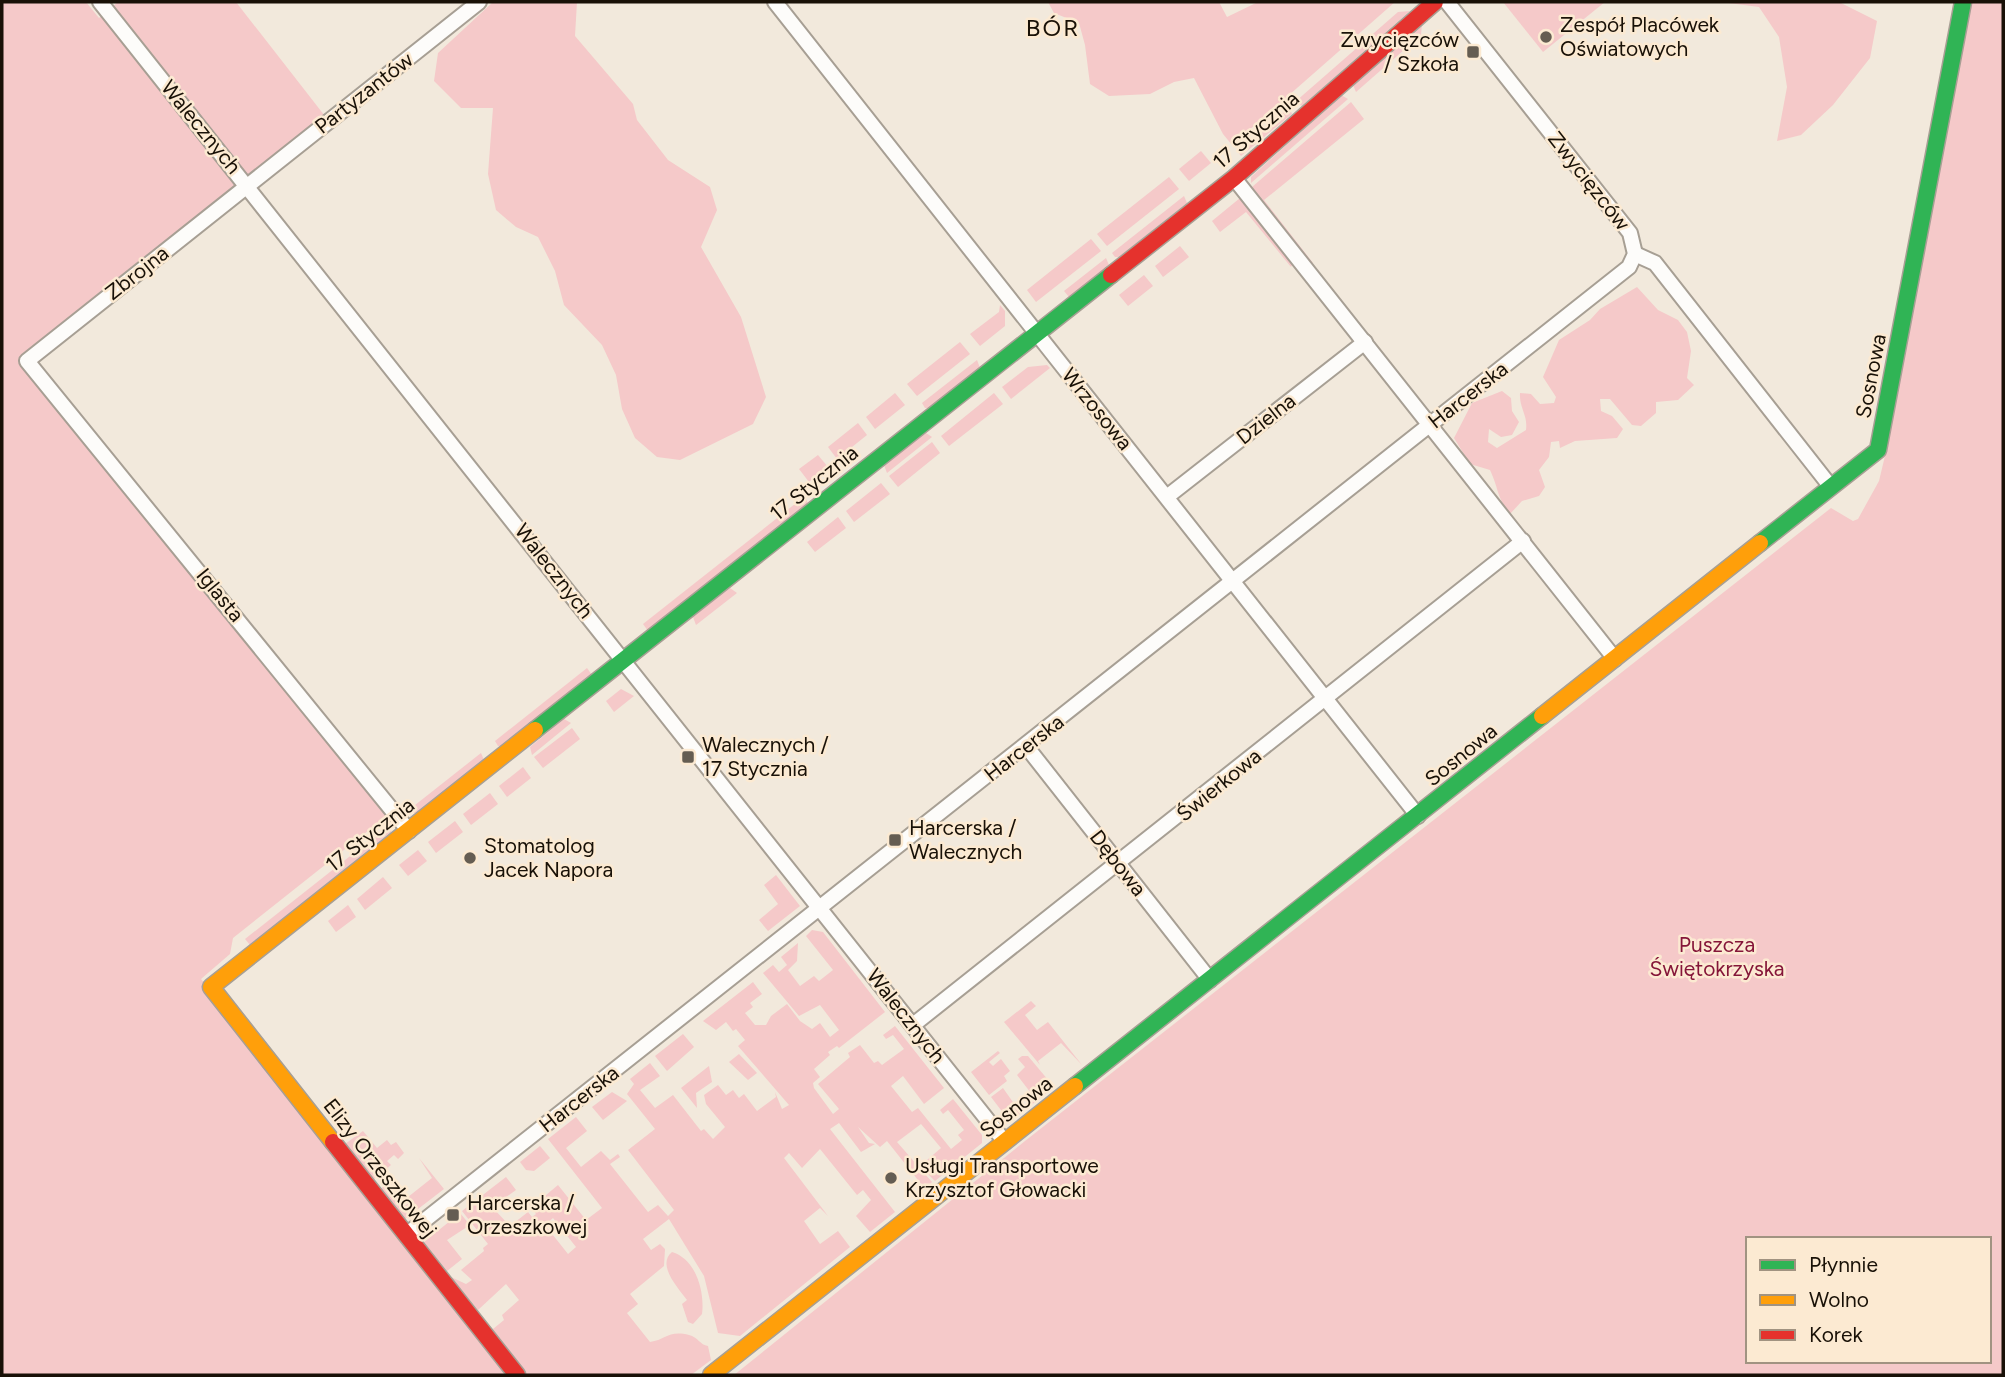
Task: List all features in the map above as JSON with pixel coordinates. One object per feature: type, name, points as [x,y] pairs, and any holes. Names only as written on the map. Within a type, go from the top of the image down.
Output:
[{"type":"street","name":"Walecznych","points":[[100,2],[1006,1142]]},
{"type":"street","name":"Partyzantów","points":[[248,185],[479,2]]},
{"type":"street","name":"Wrzosowa","points":[[775,2],[1419,816]]},
{"type":"street","name":"17 Stycznia","points":[[211,987],[1234,178],[1435,2]]},
{"type":"street","name":"Zwycięzców","points":[[1447,2],[1630,233],[1635,254],[1655,263],[1831,487]]},
{"type":"street","name":"Sosnowa","points":[[711,1375],[1878,450],[1963,2]]},
{"type":"street","points":[[1234,178],[1615,659]]},
{"type":"street","name":"Zbrojna","points":[[27,361],[248,185]]},
{"type":"street","name":"Harcerska","points":[[406,1235],[1625,271],[1635,254]]},
{"type":"street","name":"Dzielna","points":[[1168,496],[1365,341]]},
{"type":"street","name":"Iglasta","points":[[27,361],[410,831]]},
{"type":"street","name":"Świerkowa","points":[[913,1025],[1523,541]]},
{"type":"street","name":"Dębowa","points":[[1026,746],[1210,980]]},
{"type":"street","name":"Elizy Orzeszkowej","points":[[211,987],[517,1375]]},
{"type":"green space","points":[[86,2],[99,18],[118,2],[236,2],[328,120],[25,361],[388,815],[233,938],[230,954],[201,979],[512,1372],[493,1329],[504,1320],[502,1315],[519,1300],[506,1284],[478,1310],[451,1277],[466,1284],[472,1280],[461,1270],[484,1251],[483,1248],[488,1244],[462,1211],[506,1177],[516,1190],[492,1207],[510,1226],[528,1212],[532,1217],[536,1214],[529,1204],[536,1198],[539,1201],[558,1185],[586,1220],[602,1208],[548,1139],[576,1117],[587,1131],[566,1148],[581,1167],[601,1151],[610,1160],[618,1154],[620,1157],[610,1164],[648,1212],[658,1205],[668,1216],[674,1210],[628,1150],[655,1129],[627,1094],[634,1084],[630,1079],[650,1063],[660,1076],[640,1090],[655,1108],[673,1095],[701,1131],[704,1129],[713,1139],[725,1127],[706,1104],[704,1095],[718,1085],[726,1095],[733,1090],[739,1098],[744,1094],[757,1111],[776,1097],[775,1092],[782,1109],[789,1105],[738,1046],[745,1040],[736,1029],[733,1031],[726,1022],[716,1030],[703,1021],[753,982],[762,994],[750,1003],[753,1007],[745,1013],[755,1025],[766,1025],[771,1016],[787,1004],[800,1021],[812,1029],[820,1023],[830,1037],[839,1030],[820,1005],[799,1016],[763,973],[773,965],[779,972],[787,965],[781,957],[798,943],[797,961],[788,970],[800,986],[814,976],[819,981],[833,970],[806,936],[812,930],[823,932],[885,1012],[839,1048],[837,1046],[828,1052],[830,1055],[814,1069],[820,1077],[813,1083],[814,1088],[833,1114],[839,1109],[818,1084],[850,1057],[848,1053],[860,1045],[874,1063],[878,1061],[882,1065],[904,1049],[893,1035],[886,1039],[883,1035],[895,1026],[944,1088],[924,1104],[903,1076],[891,1086],[912,1112],[918,1108],[951,1149],[962,1140],[958,1135],[964,1130],[948,1110],[943,1114],[940,1110],[953,1099],[982,1135],[982,1143],[935,1181],[920,1166],[941,1148],[921,1124],[897,1142],[932,1182],[925,1189],[887,1141],[880,1147],[858,1127],[869,1143],[875,1144],[861,1152],[839,1123],[830,1129],[895,1212],[870,1232],[856,1216],[871,1200],[863,1190],[857,1195],[820,1149],[802,1168],[789,1153],[784,1158],[828,1216],[820,1208],[804,1221],[820,1244],[838,1231],[850,1247],[740,1336],[718,1333],[704,1276],[669,1219],[643,1239],[651,1250],[660,1244],[665,1249],[664,1266],[630,1294],[638,1304],[627,1313],[650,1342],[672,1334],[682,1334],[692,1336],[708,1346],[711,1360],[691,1375],[2,1375],[2,3]],"holes":[[[553,1218],[576,1247],[568,1254],[545,1225]]]},
{"type":"green space","points":[[493,2],[577,2],[575,36],[633,104],[637,120],[668,160],[710,187],[717,210],[701,247],[741,317],[766,397],[753,424],[680,460],[657,457],[635,438],[622,409],[616,375],[602,345],[564,305],[555,271],[538,237],[516,227],[496,210],[488,174],[493,108],[461,108],[434,81],[438,53]]},
{"type":"green space","points":[[1048,2],[1219,2],[1227,17],[1258,2],[1395,2],[1232,145],[1223,134],[1194,78],[1174,82],[1150,94],[1109,96],[1090,84],[1079,23],[1054,13]]},
{"type":"green space","name":"Zespół Placówek Oświatowych","points":[[1503,2],[1605,2],[1543,52]]},
{"type":"green space","points":[[1721,2],[1839,2],[1877,21],[1870,58],[1833,105],[1801,135],[1777,141],[1787,87],[1779,37],[1759,7]]},
{"type":"green space","name":"Puszcza Świętokrzyska","points":[[1972,2],[2003,2],[2003,1375],[734,1375],[1025,1141],[1831,508],[1853,521],[1858,519],[1879,481]]},
{"type":"green space","points":[[1410,11],[1302,106],[1295,102],[1398,12]]},
{"type":"green space","points":[[1422,24],[1421,35],[1356,92],[1353,85]]},
{"type":"green space","points":[[1341,95],[1348,99],[1251,183],[1251,177]]},
{"type":"green space","points":[[1351,102],[1364,119],[1264,200],[1313,263],[1309,263],[1252,187]]},
{"type":"green space","points":[[1289,107],[1292,114],[1241,156],[1238,152]]},
{"type":"green space","points":[[1201,151],[1211,163],[1189,181],[1179,169]]},
{"type":"green space","points":[[1169,177],[1179,189],[1107,246],[1097,234]]},
{"type":"green space","points":[[1184,196],[1187,203],[1119,257],[1115,257],[1112,253]]},
{"type":"green space","points":[[1240,198],[1293,263],[1291,267],[1246,212],[1220,232],[1212,221]]},
{"type":"green space","points":[[1091,239],[1101,251],[1036,302],[1027,290]]},
{"type":"green space","points":[[1180,246],[1189,257],[1163,277],[1155,266]]},
{"type":"green space","points":[[1106,258],[1109,265],[1069,297],[1064,291]]},
{"type":"green space","points":[[1144,275],[1153,286],[1128,306],[1119,295]]},
{"type":"green space","points":[[1637,287],[1658,310],[1678,320],[1687,332],[1691,351],[1687,378],[1694,385],[1678,400],[1656,402],[1656,413],[1641,426],[1632,425],[1610,399],[1600,399],[1601,411],[1612,416],[1623,429],[1617,438],[1575,441],[1560,448],[1559,441],[1551,442],[1549,457],[1539,470],[1545,487],[1539,496],[1522,501],[1510,514],[1490,470],[1470,464],[1454,438],[1472,403],[1502,391],[1511,398],[1512,411],[1519,422],[1512,435],[1501,437],[1489,429],[1488,442],[1497,448],[1526,430],[1520,393],[1531,394],[1540,404],[1554,403],[1556,397],[1543,377],[1559,340],[1590,320],[1600,309]]},
{"type":"green space","points":[[1000,305],[1005,311],[1005,326],[980,346],[970,334],[999,312]]},
{"type":"green space","points":[[960,342],[970,354],[917,396],[907,384]]},
{"type":"green space","points":[[977,360],[980,368],[929,408],[925,408],[922,403]]},
{"type":"green space","points":[[1047,365],[1050,368],[1011,399],[1002,387],[1028,367]]},
{"type":"green space","points":[[895,393],[905,405],[875,429],[866,417]]},
{"type":"green space","points":[[994,393],[1003,404],[949,446],[941,436]]},
{"type":"green space","points":[[858,423],[867,435],[837,459],[828,447]]},
{"type":"green space","points":[[926,433],[932,437],[887,473],[884,465]]},
{"type":"green space","points":[[932,442],[940,453],[898,487],[889,476]]},
{"type":"green space","points":[[818,455],[828,467],[809,482],[799,469]]},
{"type":"green space","points":[[881,483],[890,494],[854,522],[846,511]]},
{"type":"green space","points":[[805,496],[808,504],[648,631],[643,624]]},
{"type":"green space","points":[[838,517],[846,528],[815,552],[807,542]]},
{"type":"green space","points":[[730,588],[737,593],[696,625],[693,617]]},
{"type":"green space","points":[[587,668],[592,675],[502,746],[498,746],[495,741]]},
{"type":"green space","points":[[621,689],[634,696],[614,712],[606,701]]},
{"type":"green space","points":[[564,719],[571,723],[532,755],[530,747]]},
{"type":"green space","points":[[572,728],[580,739],[543,768],[534,757]]},
{"type":"green space","points":[[481,753],[484,760],[417,813],[405,813]]},
{"type":"green space","points":[[523,767],[531,778],[507,797],[499,786]]},
{"type":"green space","points":[[490,793],[498,804],[471,825],[463,814]]},
{"type":"green space","points":[[455,821],[463,832],[436,853],[428,842]]},
{"type":"green space","points":[[392,823],[391,832],[250,945],[245,939]]},
{"type":"green space","points":[[418,850],[427,861],[408,876],[399,865]]},
{"type":"green space","points":[[776,875],[800,906],[768,931],[759,920],[778,904],[764,885]]},
{"type":"green space","points":[[383,877],[392,888],[365,910],[357,899]]},
{"type":"green space","points":[[348,905],[356,917],[336,932],[328,921]]},
{"type":"green space","points":[[1031,1001],[1036,1006],[1025,1015],[1037,1030],[1048,1022],[1082,1065],[1061,1043],[1038,1061],[1040,1065],[1004,1022]]},
{"type":"green space","points":[[683,1034],[694,1047],[667,1071],[655,1056]]},
{"type":"green space","points":[[998,1051],[1000,1053],[989,1062],[993,1066],[1001,1059],[1010,1071],[1004,1076],[1007,1081],[989,1095],[971,1072]]},
{"type":"green space","points":[[739,1054],[757,1073],[748,1080],[729,1062]]},
{"type":"green space","points":[[1028,1056],[1054,1087],[1010,1122],[991,1097],[1003,1088],[1015,1105],[1019,1102],[1023,1106],[1034,1097],[1017,1075],[1025,1067],[1018,1059]]},
{"type":"green space","points":[[709,1066],[712,1082],[696,1093],[697,1108],[681,1088]]},
{"type":"green space","points":[[612,1092],[627,1101],[603,1120],[592,1107]]},
{"type":"green space","points":[[363,1131],[377,1148],[387,1140],[391,1145],[396,1142],[404,1153],[398,1159],[394,1155],[387,1161],[391,1165],[373,1180],[345,1144]]},
{"type":"green space","points":[[540,1146],[550,1158],[534,1171],[526,1170],[520,1162]]},
{"type":"green space","points":[[419,1158],[444,1189],[405,1219],[380,1189],[390,1182],[404,1206],[411,1202],[408,1197],[432,1178]]},
{"type":"green space","points":[[460,1213],[470,1225],[447,1240],[462,1259],[447,1271],[424,1242]]},
{"type":"green space","points":[[672,1252],[693,1269],[700,1287],[702,1314],[693,1324],[688,1322],[682,1304],[687,1300],[668,1270],[666,1263]]},
{"type":"traffic: fast","points":[[1760,543],[1878,450],[1963,2]]},
{"type":"traffic: fast","points":[[535,730],[1111,275]]},
{"type":"traffic: fast","points":[[1075,1086],[1542,716]]},
{"type":"traffic: slow","points":[[1542,716],[1760,543]]},
{"type":"traffic: slow","points":[[333,1142],[211,987],[535,730]]},
{"type":"traffic: slow","points":[[711,1375],[1075,1086]]},
{"type":"traffic: jam","points":[[1111,275],[1234,178],[1435,2]]},
{"type":"traffic: jam","points":[[333,1142],[517,1375]]},
{"type":"place","name":"Zespół Placówek Oświatowych","points":[[1546,37]]},
{"type":"place","name":"Zwycięzców / Szkoła","points":[[1473,52]]},
{"type":"place","name":"Walecznych / 17 Stycznia","points":[[688,757]]},
{"type":"place","name":"Harcerska / Walecznych","points":[[895,840]]},
{"type":"place","name":"Stomatolog Jacek Napora","points":[[470,858]]},
{"type":"place","name":"Usługi Transportowe Krzysztof Głowacki","points":[[891,1178]]},
{"type":"place","name":"Harcerska / Orzeszkowej","points":[[453,1215]]},
{"type":"district","name":"BÓR","points":[[1053,28]]}]
